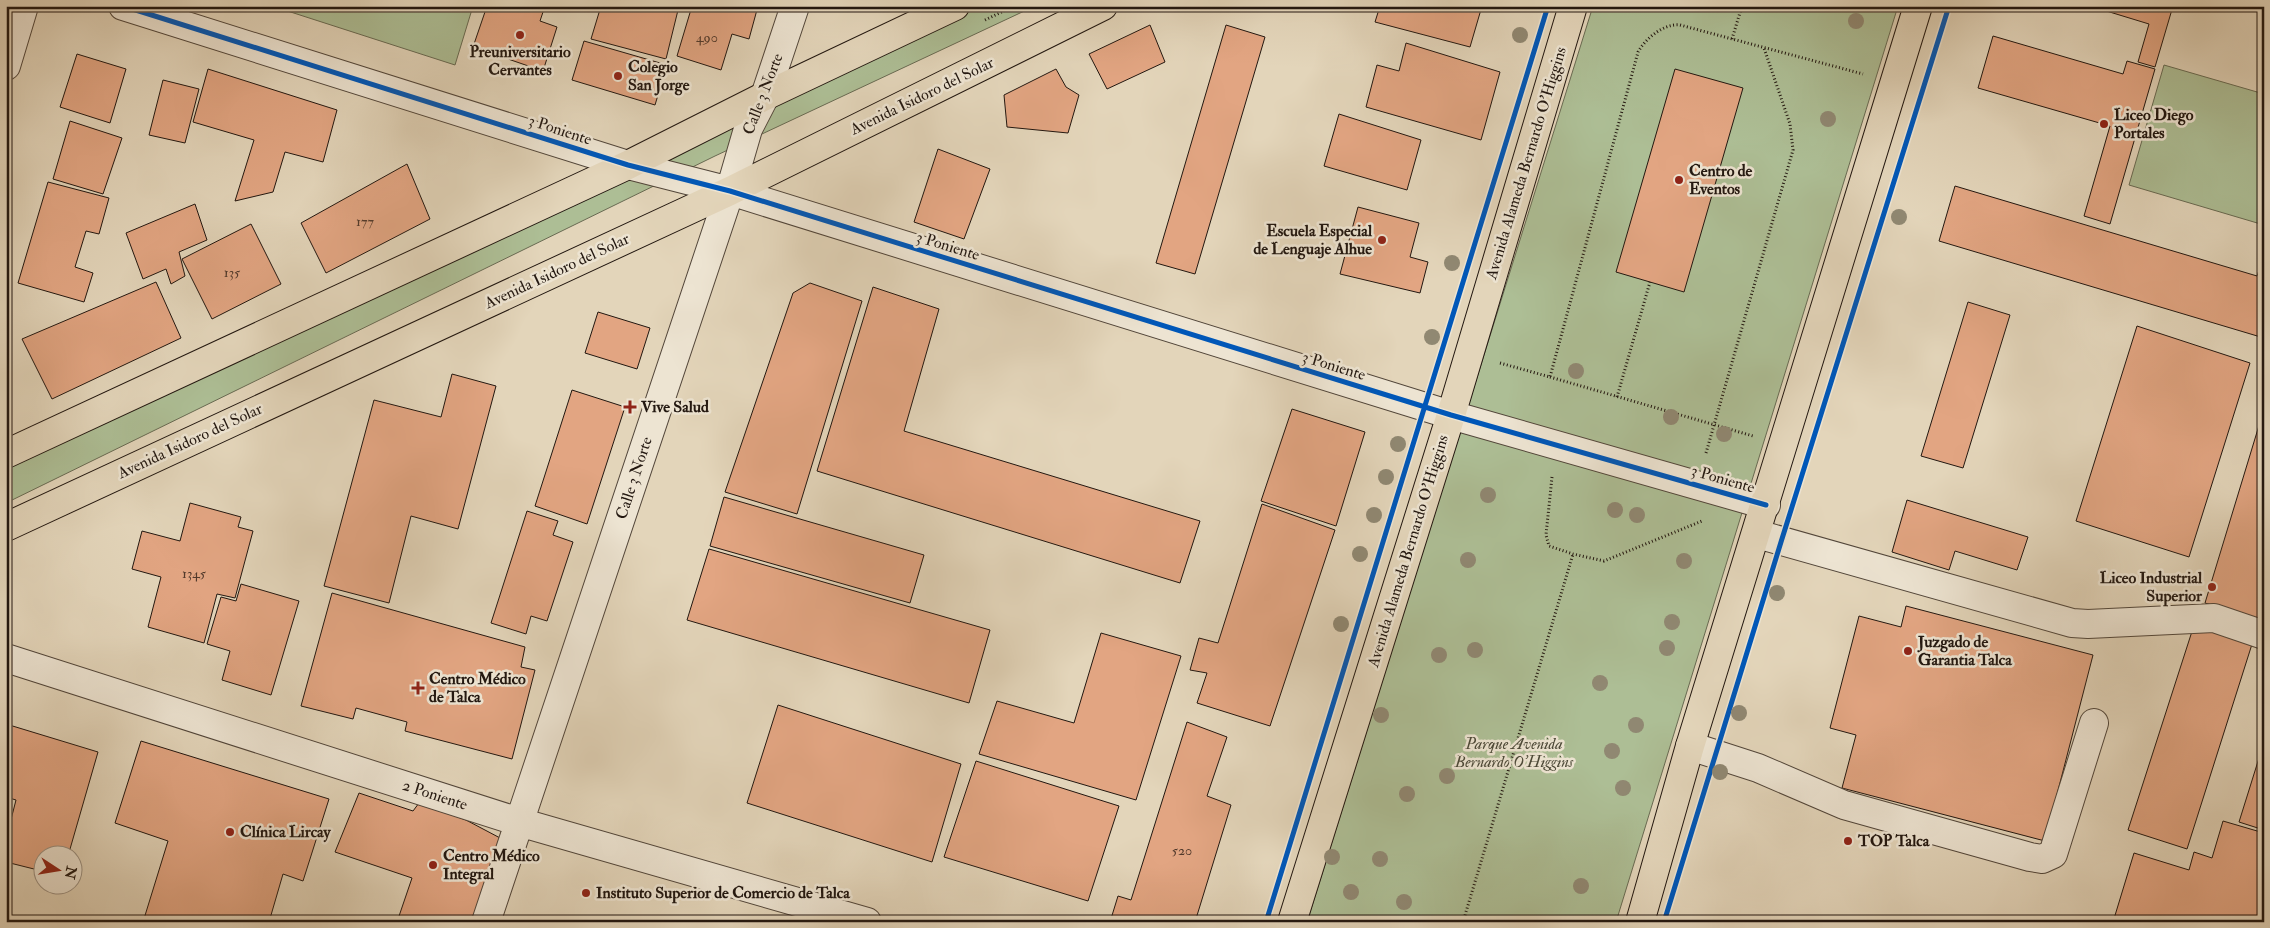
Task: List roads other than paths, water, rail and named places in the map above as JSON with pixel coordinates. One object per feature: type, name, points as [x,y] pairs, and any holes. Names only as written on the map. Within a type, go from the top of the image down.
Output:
[{"type":"main road","points":[[6,454],[628,165],[765,96],[956,6]]},
{"type":"main road","name":"Avenida Isidoro del Solar","points":[[6,526],[730,191],[1103,6]]},
{"type":"main road","name":"Avenida Alameda Bernardo O'Higgins","points":[[1292,922],[1451,416],[1573,6]]},
{"type":"main road","points":[[1640,922],[1690,746],[1766,505],[1918,6]]},
{"type":"street","points":[[6,66],[24,6]]},
{"type":"street","name":"3 Poniente","points":[[123,6],[628,165],[730,191],[1451,416],[1766,505]]},
{"type":"street","name":"Calle 3 Norte","points":[[486,922],[730,191],[748,129],[765,96],[795,6]]},
{"type":"street","points":[[1757,534],[2072,622],[2088,624],[2214,618],[2264,635]]},
{"type":"street","name":"2 Poniente","points":[[6,658],[519,822],[867,922]]},
{"type":"street","points":[[1690,746],[1758,768],[1844,804],[2042,859],[2053,854],[2094,723]]},
{"type":"place","name":"Preuniversitario Cervantes","points":[[520,35]]},
{"type":"place","name":"Colegio San Jorge","points":[[618,76]]},
{"type":"place","name":"Liceo Diego Portales","points":[[2104,124]]},
{"type":"place","name":"Centro de Eventos","points":[[1679,180]]},
{"type":"place","name":"Escuela Especial de Lenguaje Alhue","points":[[1382,240]]},
{"type":"place","name":"Vive Salud","points":[[630,407]]},
{"type":"place","name":"Liceo Industrial Superior","points":[[2212,587]]},
{"type":"place","name":"Juzgado de Garantia Talca","points":[[1908,651]]},
{"type":"place","name":"Centro Médico de Talca","points":[[418,688]]},
{"type":"place","name":"Clínica Lircay","points":[[230,832]]},
{"type":"place","name":"TOP Talca","points":[[1848,841]]},
{"type":"place","name":"Centro Médico Integral","points":[[433,865]]},
{"type":"place","name":"Instituto Superior de Comercio de Talca","points":[[586,893]]},
{"type":"park label","name":"Parque Avenida Bernardo O'Higgins","points":[[1514,753]]}]
